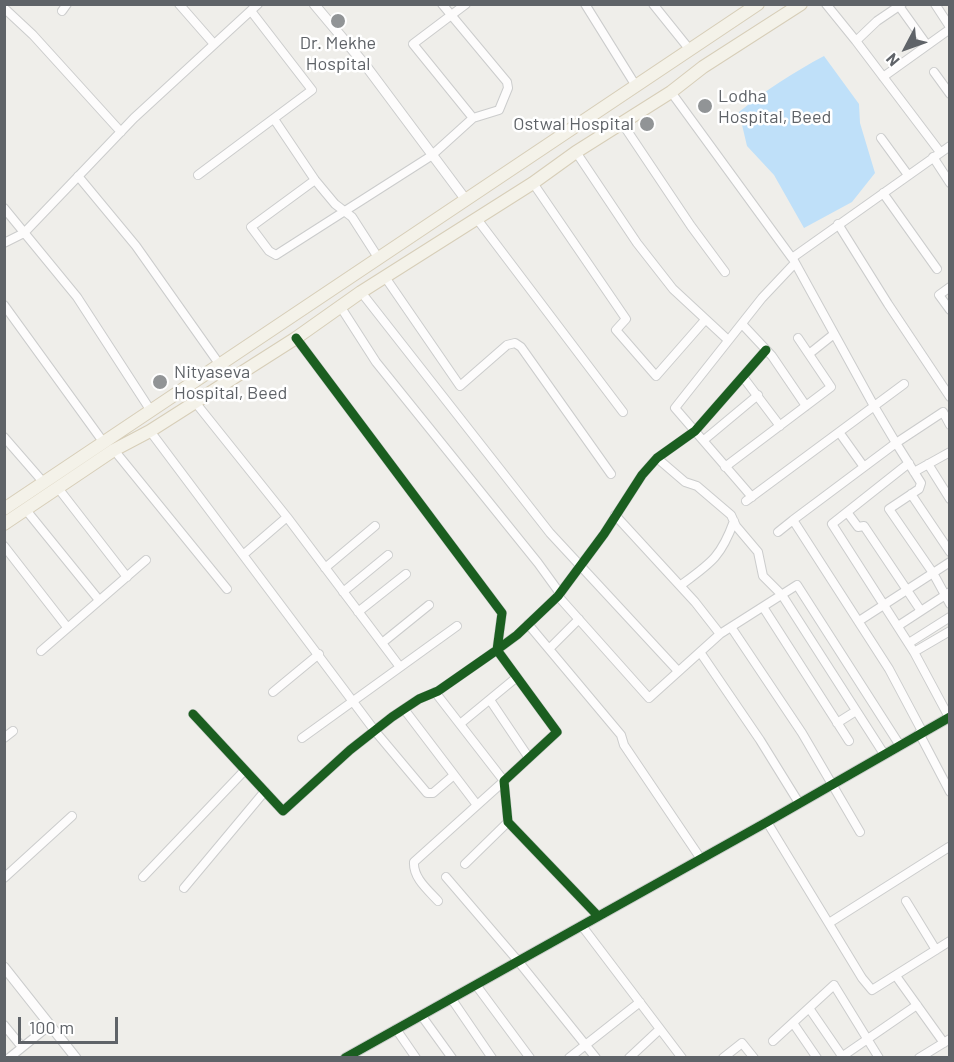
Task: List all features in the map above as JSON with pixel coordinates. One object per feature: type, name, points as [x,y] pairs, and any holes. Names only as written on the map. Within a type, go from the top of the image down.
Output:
[{"type":"main road","points":[[4,524],[58,488],[151,411],[758,4]]},
{"type":"main road","points":[[6,506],[109,447],[150,431],[296,338],[361,292],[533,183],[576,152],[671,92],[703,67],[801,4]]},
{"type":"street","points":[[179,4],[214,44]]},
{"type":"street","points":[[314,4],[366,66],[466,200]]},
{"type":"street","points":[[315,180],[251,227],[269,251],[276,255],[432,154],[473,118],[499,110],[508,88],[507,82],[442,4]]},
{"type":"street","points":[[466,4],[413,44],[473,118]]},
{"type":"street","points":[[585,4],[636,86]]},
{"type":"street","points":[[653,4],[690,50]]},
{"type":"street","points":[[826,4],[940,152]]},
{"type":"street","points":[[883,77],[950,28],[935,4]]},
{"type":"street","points":[[856,41],[877,21],[901,5],[927,45]]},
{"type":"street","points":[[4,243],[24,233],[121,132],[255,7],[312,90],[198,175]]},
{"type":"street","points":[[4,8],[33,34],[121,132]]},
{"type":"street","points":[[934,72],[950,94]]},
{"type":"street","points":[[671,92],[794,260],[874,406],[921,483],[919,489],[889,509],[947,593],[950,604]]},
{"type":"street","points":[[274,118],[315,180],[335,204],[352,217],[379,259]]},
{"type":"street","points":[[622,123],[691,226],[725,272]]},
{"type":"street","points":[[881,138],[908,175]]},
{"type":"street","points":[[904,384],[749,499],[704,440],[675,408],[794,260],[838,224],[950,146]]},
{"type":"street","points":[[576,152],[637,243],[674,289],[728,340]]},
{"type":"street","points":[[933,158],[950,183]]},
{"type":"street","points":[[78,176],[136,246],[220,365]]},
{"type":"street","points":[[533,183],[626,319],[616,330],[656,376],[705,320]]},
{"type":"street","points":[[883,193],[937,269]]},
{"type":"street","points":[[4,208],[77,297],[151,411]]},
{"type":"street","points":[[477,219],[623,412]]},
{"type":"street","points":[[838,224],[950,397]]},
{"type":"street","points":[[385,278],[460,386],[507,345],[515,343],[521,347],[611,474]]},
{"type":"street","points":[[950,286],[939,294],[950,310]]},
{"type":"street","points":[[361,292],[522,499],[678,671]]},
{"type":"street","points":[[4,305],[109,447],[227,589]]},
{"type":"street","points":[[340,306],[376,362],[538,563],[579,619],[649,698],[720,634],[797,585],[899,744]]},
{"type":"street","points":[[742,324],[766,350],[806,406]]},
{"type":"street","points":[[809,354],[834,334]]},
{"type":"street","points":[[296,338],[502,613],[497,650],[557,732],[414,862],[418,879],[438,901]]},
{"type":"street","points":[[725,467],[831,387],[798,338]]},
{"type":"street","points":[[193,714],[283,811],[375,731],[419,699],[435,692],[497,650],[528,624],[559,594],[581,566],[642,475],[657,458],[695,431],[766,350]]},
{"type":"street","points":[[743,376],[780,426]]},
{"type":"street","points":[[704,440],[758,395]]},
{"type":"street","points":[[195,402],[287,517],[400,668]]},
{"type":"street","points":[[778,532],[896,443],[943,412],[950,425]]},
{"type":"street","points":[[150,431],[375,731],[426,793],[433,793],[454,775]]},
{"type":"street","points":[[839,432],[864,467]]},
{"type":"street","points":[[4,437],[44,483]]},
{"type":"street","points":[[914,472],[950,452]]},
{"type":"street","points":[[657,458],[685,483],[697,486],[731,514],[758,552],[763,576],[782,595],[884,754]]},
{"type":"street","points":[[345,1058],[767,822],[899,744],[949,718],[909,643],[832,524],[909,463]]},
{"type":"street","points":[[928,464],[950,499]]},
{"type":"street","points":[[58,488],[127,577]]},
{"type":"street","points":[[911,494],[950,552]]},
{"type":"street","points":[[26,510],[99,600]]},
{"type":"street","points":[[847,512],[858,527],[864,526],[921,611]]},
{"type":"street","points":[[615,515],[681,585],[720,634]]},
{"type":"street","points":[[243,555],[287,517]]},
{"type":"street","points":[[793,520],[889,669],[950,792]]},
{"type":"street","points":[[681,585],[714,560],[727,541],[734,521]]},
{"type":"street","points":[[325,568],[375,526]]},
{"type":"street","points":[[4,546],[67,627]]},
{"type":"street","points":[[343,592],[388,555]]},
{"type":"street","points":[[41,651],[146,560]]},
{"type":"street","points":[[859,621],[950,562]]},
{"type":"street","points":[[358,612],[406,574]]},
{"type":"street","points":[[898,626],[947,593]]},
{"type":"street","points":[[382,643],[429,605]]},
{"type":"street","points":[[764,607],[849,741]]},
{"type":"street","points":[[909,643],[950,617]]},
{"type":"street","points":[[549,649],[579,619]]},
{"type":"street","points":[[528,624],[621,735],[624,745],[700,859]]},
{"type":"street","points":[[302,738],[457,626]]},
{"type":"street","points":[[731,627],[802,733],[860,832]]},
{"type":"street","points":[[914,652],[950,631]]},
{"type":"street","points":[[699,652],[800,803]]},
{"type":"street","points":[[273,692],[319,654]]},
{"type":"street","points":[[460,724],[517,677]]},
{"type":"street","points":[[435,692],[504,781],[508,822],[598,916]]},
{"type":"street","points":[[490,699],[528,758]]},
{"type":"street","points":[[404,709],[477,805]]},
{"type":"street","points":[[837,723],[856,711]]},
{"type":"street","points":[[4,738],[13,731]]},
{"type":"street","points":[[143,878],[245,770]]},
{"type":"street","points":[[184,888],[265,791]]},
{"type":"street","points":[[4,878],[72,816]]},
{"type":"street","points":[[465,864],[508,822]]},
{"type":"street","points":[[767,822],[872,990],[950,941]]},
{"type":"street","points":[[829,923],[950,847]]},
{"type":"street","points":[[446,876],[596,1058]]},
{"type":"street","points":[[906,901],[936,950]]},
{"type":"street","points":[[582,926],[682,1058]]},
{"type":"street","points":[[4,967],[76,1058]]},
{"type":"street","points":[[896,976],[947,1041],[919,1058]]},
{"type":"street","points":[[476,985],[530,1058]]},
{"type":"street","points":[[773,1041],[834,985],[879,1058]]},
{"type":"street","points":[[451,998],[492,1058]]},
{"type":"street","points":[[569,1058],[640,1002]]},
{"type":"street","points":[[809,1008],[841,1057],[917,1005]]},
{"type":"street","points":[[421,1015],[452,1058]]},
{"type":"street","points":[[793,1023],[818,1058]]},
{"type":"street","points":[[4,1025],[22,1047]]},
{"type":"street","points":[[9,1058],[50,1025]]},
{"type":"street","points":[[396,1029],[416,1058]]},
{"type":"street","points":[[629,1058],[660,1029]]},
{"type":"street","points":[[723,1058],[742,1043],[754,1058]]},
{"type":"water","points":[[824,56],[859,104],[860,123],[875,173],[852,202],[804,228],[774,175],[747,146],[739,112],[780,82]]},
{"type":"cycle path","points":[[296,338],[502,613],[497,650],[557,732],[504,781],[508,822],[598,916]]},
{"type":"cycle path","points":[[193,714],[283,811],[350,750],[392,717],[419,699],[438,691],[494,652],[517,635],[558,596],[604,534],[642,475],[657,458],[695,431],[766,350]]},
{"type":"cycle path","points":[[345,1058],[950,717]]},
{"type":"place","name":"Dr. Mekhe Hospital","points":[[338,21]]},
{"type":"place","name":"Lodha Hospital, Beed","points":[[705,106]]},
{"type":"place","name":"Ostwal Hospital","points":[[647,124]]},
{"type":"place","name":"Nityaseva Hospital, Beed","points":[[160,382]]}]
